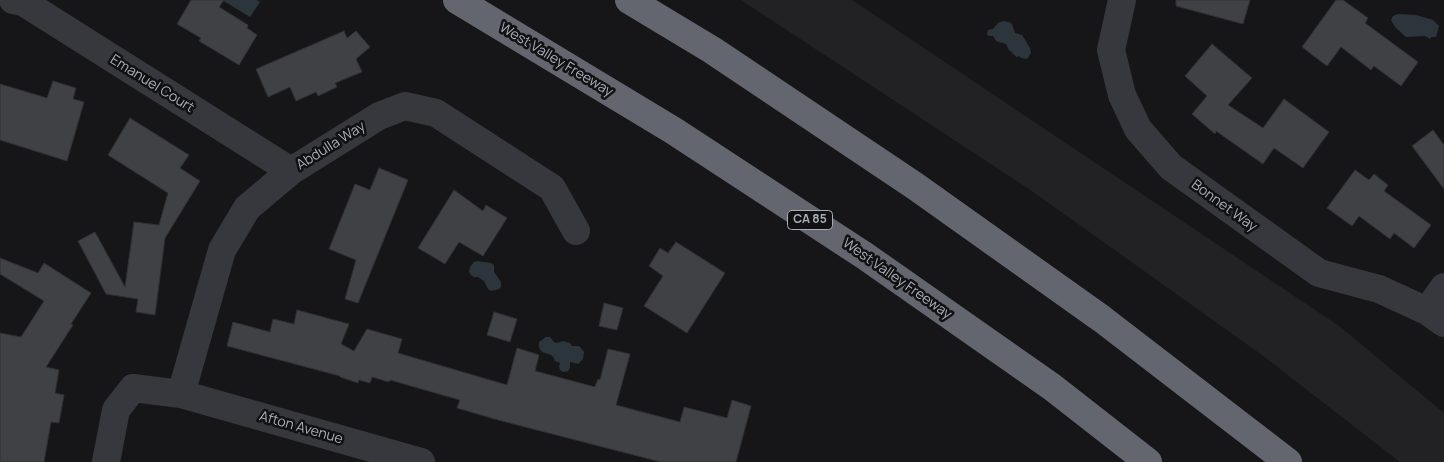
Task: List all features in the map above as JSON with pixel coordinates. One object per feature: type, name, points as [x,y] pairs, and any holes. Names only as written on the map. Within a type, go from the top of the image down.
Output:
[{"type":"highway","name":"West Valley Freeway","points":[[457,0],[674,131],[865,256],[1052,387],[1148,462]]},
{"type":"highway","points":[[629,0],[712,50],[922,191],[1102,319],[1288,462]]},
{"type":"street","name":"Emanuel Court","points":[[13,0],[23,2],[291,171]]},
{"type":"street","name":"Bonnet Way","points":[[1122,0],[1112,50],[1122,94],[1138,129],[1171,167],[1319,273],[1379,289],[1435,317]]},
{"type":"street","name":"Abdulla Way","points":[[181,394],[222,250],[247,208],[291,171],[379,116],[405,106],[436,113],[552,188],[576,231]]},
{"type":"street","points":[[1435,317],[1444,287]]},
{"type":"street","name":"Afton Avenue","points":[[106,462],[116,410],[133,388],[181,394],[421,462]]},
{"type":"shaded area","points":[[222,0],[257,0],[260,2],[250,17]]},
{"type":"shaded area","points":[[741,0],[852,0],[1339,326],[1444,413],[1444,462],[1400,462],[1262,355],[1029,189]]},
{"type":"shaded area","points":[[1398,14],[1416,15],[1433,20],[1439,26],[1436,37],[1431,37],[1430,39],[1425,36],[1406,37],[1395,27],[1391,20],[1393,16]]},
{"type":"shaded area","points":[[1003,21],[1012,24],[1015,33],[1022,35],[1030,48],[1031,53],[1027,59],[1017,57],[1009,50],[1006,44],[996,41],[993,36],[987,34],[988,30],[993,29],[998,23]]},
{"type":"shaded area","points":[[477,261],[494,265],[494,272],[501,282],[499,289],[491,291],[484,281],[471,275],[469,272],[470,267]]},
{"type":"shaded area","points":[[546,337],[550,337],[557,343],[563,341],[570,343],[572,346],[579,346],[584,352],[583,359],[578,364],[570,362],[568,371],[563,372],[559,367],[560,363],[555,361],[551,355],[542,352],[539,348],[539,342]]},
{"type":"building","points":[[191,0],[224,0],[219,7],[248,25],[247,28],[257,35],[239,65],[199,41],[201,38],[177,24]]},
{"type":"building","points":[[1176,0],[1250,0],[1243,24],[1176,6]]},
{"type":"building","points":[[1336,0],[1343,0],[1368,18],[1365,23],[1418,62],[1401,86],[1374,66],[1371,70],[1341,47],[1327,66],[1302,47]]},
{"type":"building","points":[[344,31],[347,38],[356,31],[370,47],[356,59],[362,72],[335,83],[337,87],[318,96],[316,92],[296,101],[290,87],[268,97],[256,69]]},
{"type":"building","points":[[1212,44],[1252,78],[1228,105],[1263,128],[1284,99],[1329,132],[1303,168],[1274,148],[1263,164],[1216,131],[1215,134],[1192,114],[1207,96],[1185,76]]},
{"type":"building","points":[[53,81],[76,88],[73,99],[84,102],[67,161],[0,140],[0,84],[47,98]]},
{"type":"building","points":[[130,118],[189,155],[180,168],[200,181],[165,238],[155,315],[136,312],[138,299],[106,294],[78,241],[95,232],[125,287],[134,222],[159,225],[168,193],[108,155]]},
{"type":"building","points":[[1433,130],[1444,145],[1444,189],[1412,146]]},
{"type":"building","points":[[379,168],[408,180],[358,303],[345,299],[356,260],[329,249],[355,184],[370,190]]},
{"type":"building","points":[[1355,170],[1369,180],[1374,174],[1388,185],[1384,191],[1431,225],[1414,248],[1394,233],[1390,239],[1359,216],[1352,226],[1327,208]]},
{"type":"building","points":[[454,190],[483,211],[486,205],[507,218],[483,256],[459,242],[445,264],[418,248]]},
{"type":"building","points":[[676,242],[725,273],[687,333],[644,306],[663,276],[649,266],[660,248],[668,253]]},
{"type":"building","points":[[0,258],[38,273],[44,263],[91,293],[46,367],[59,370],[55,393],[64,395],[59,423],[51,422],[44,462],[0,462],[0,333],[21,337],[44,301],[0,274]]},
{"type":"building","points":[[604,303],[623,308],[617,330],[599,326]]},
{"type":"building","points":[[297,310],[349,324],[341,344],[354,351],[367,329],[402,339],[398,353],[507,385],[517,348],[539,355],[535,371],[595,387],[598,379],[600,380],[608,349],[630,354],[616,405],[680,422],[684,407],[727,418],[732,400],[751,406],[736,462],[661,462],[457,408],[460,400],[390,380],[389,382],[372,377],[370,383],[359,380],[358,383],[340,376],[227,346],[233,322],[270,332],[273,319],[294,324]]},
{"type":"building","points":[[494,312],[517,319],[510,342],[487,335]]}]
